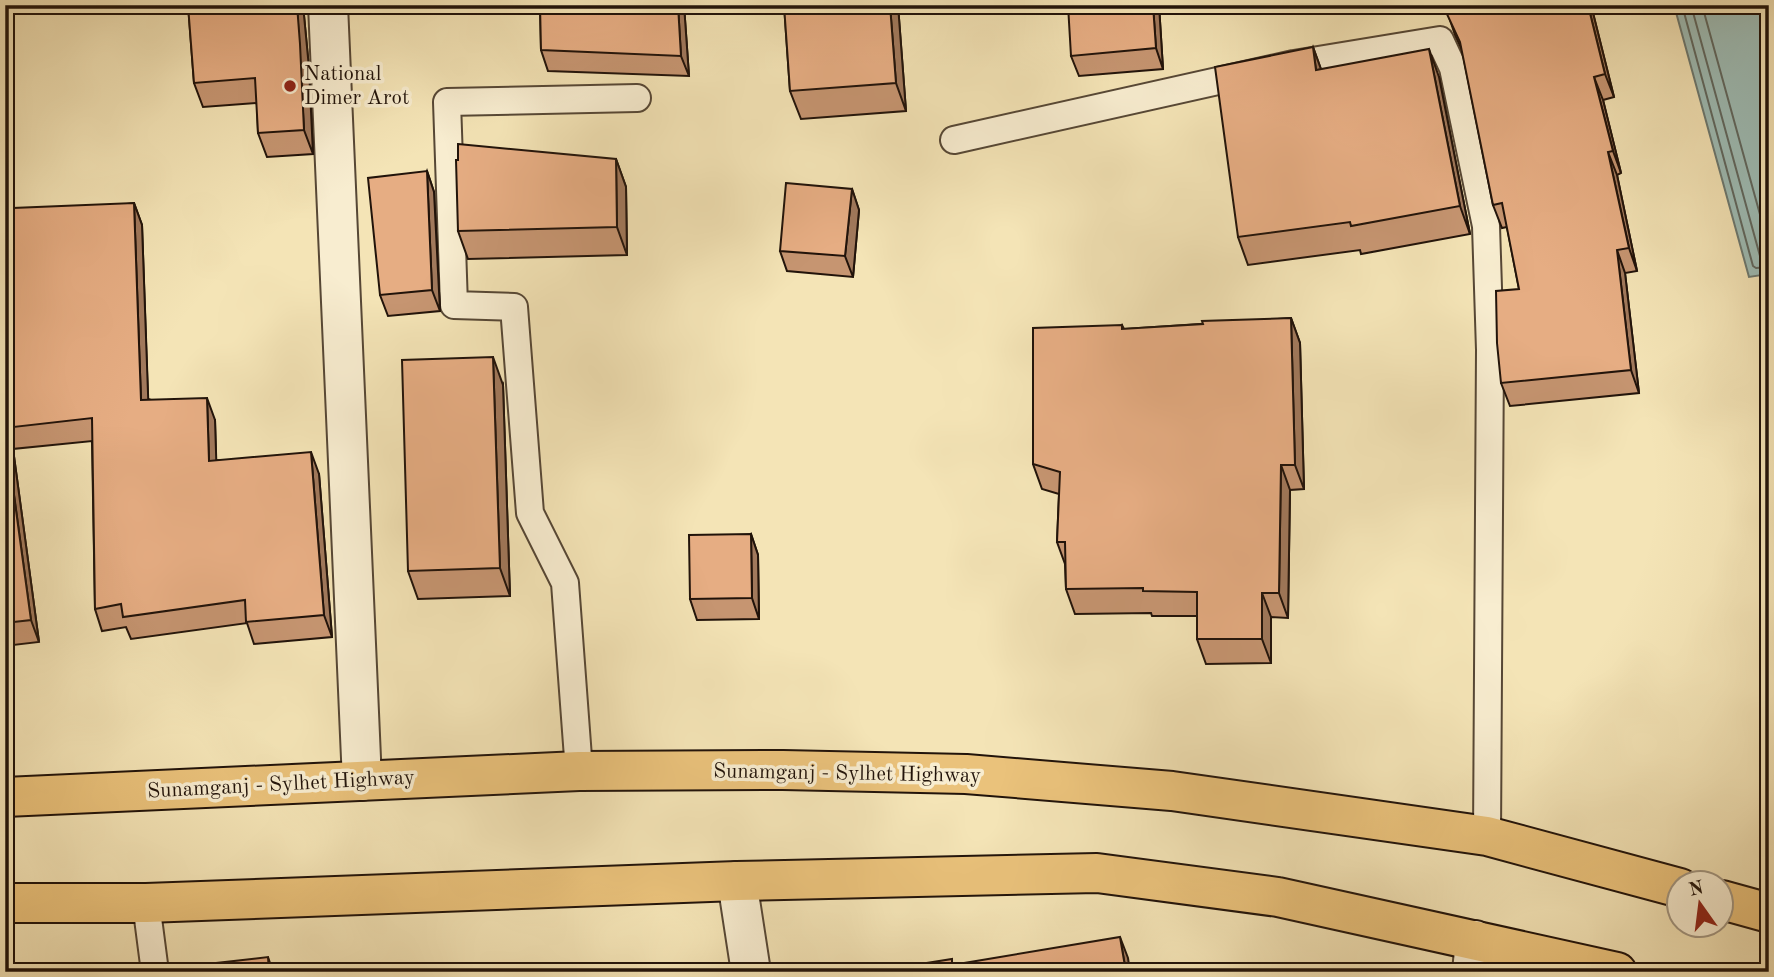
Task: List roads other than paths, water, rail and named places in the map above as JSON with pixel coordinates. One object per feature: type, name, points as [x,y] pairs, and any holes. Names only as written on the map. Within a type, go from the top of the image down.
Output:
[{"type":"main road","name":"Sunamganj - Sylhet Highway","points":[[5,797],[579,771],[783,770],[966,774],[1172,791],[1487,836],[1666,884]]},
{"type":"main road","points":[[5,903],[146,903],[737,881],[1097,873],[1278,897],[1473,956],[1617,972]]},
{"type":"main road","points":[[1736,904],[1769,913]]},
{"type":"street","points":[[328,5],[362,781]]},
{"type":"street","points":[[737,881],[751,972]]},
{"type":"lane","points":[[954,139],[1294,64],[1440,40],[1453,68],[1486,226],[1490,349],[1487,836]]},
{"type":"lane","points":[[579,771],[565,583],[530,513],[514,307],[454,305],[447,102],[637,98]]},
{"type":"lane","points":[[146,903],[155,972]]},
{"type":"water","points":[[1674,5],[1769,5],[1769,274],[1749,277]]},
{"type":"place","name":"National Dimer Arot","points":[[290,86]]}]
